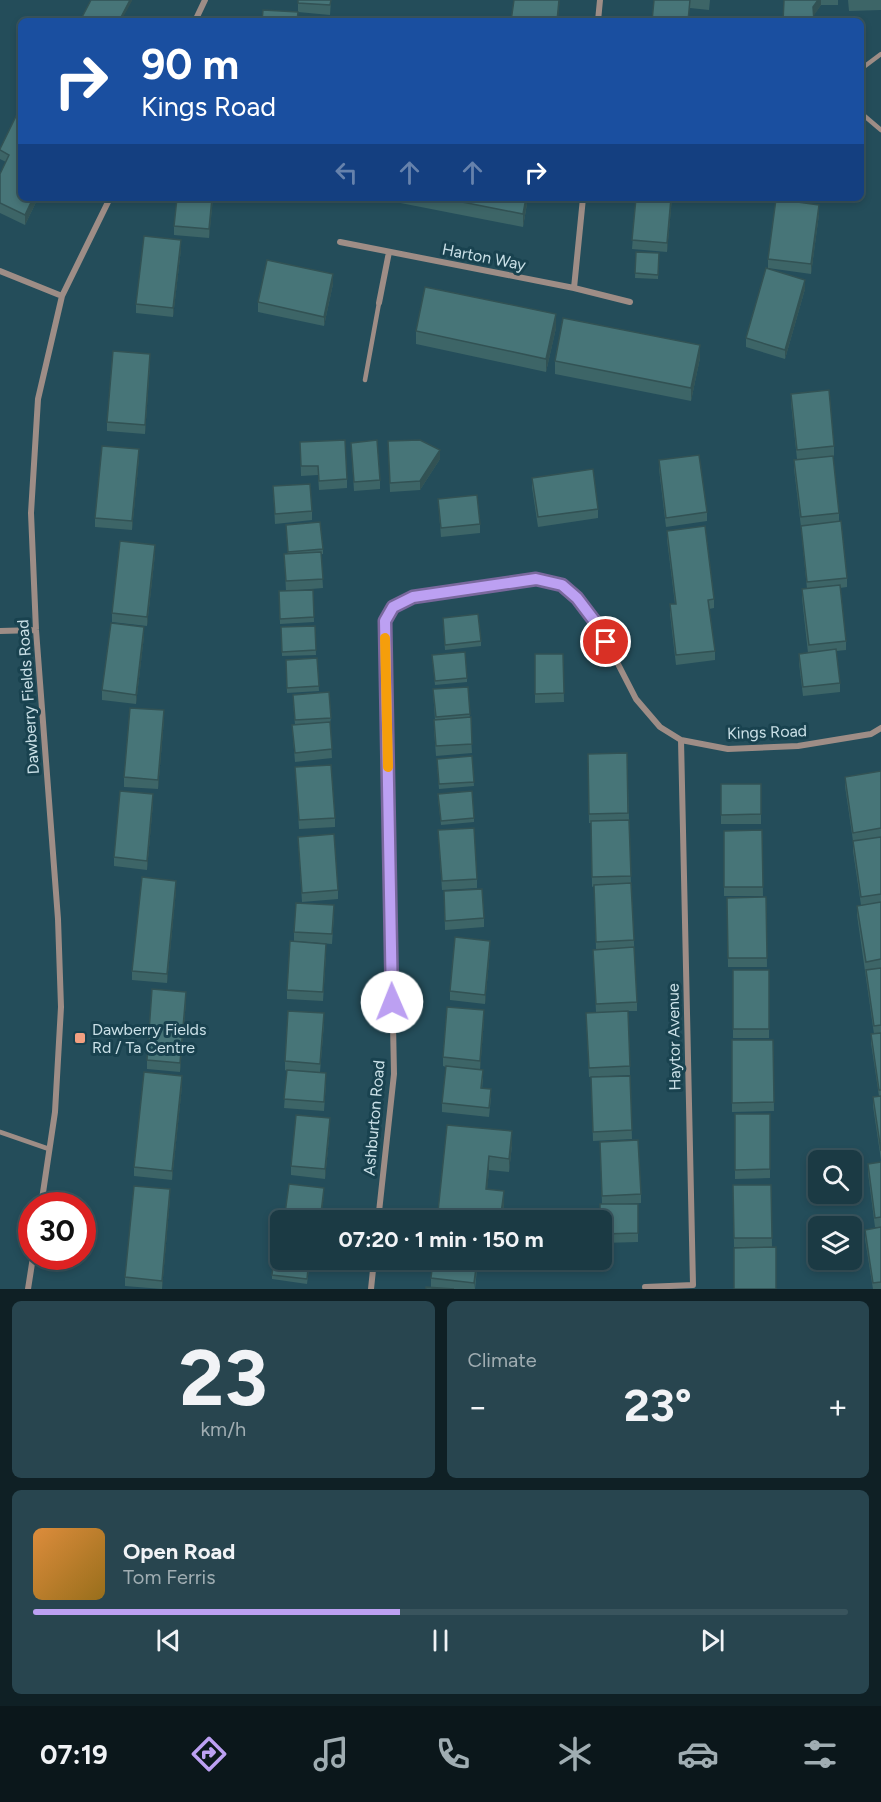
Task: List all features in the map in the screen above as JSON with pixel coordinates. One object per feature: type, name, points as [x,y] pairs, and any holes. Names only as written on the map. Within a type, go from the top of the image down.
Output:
[{"type":"street","points":[[196,18],[205,0]]},
{"type":"street","points":[[598,18],[600,0]]},
{"type":"street","name":"Dawberry Fields Road","points":[[43,1192],[55,1112],[61,1007],[58,920],[36,630],[31,513],[38,399],[62,296],[109,201]]},
{"type":"street","points":[[574,288],[583,201]]},
{"type":"street","name":"Harton Way","points":[[340,242],[574,288],[630,302]]},
{"type":"street","points":[[379,303],[389,252]]},
{"type":"street","points":[[0,271],[62,296]]},
{"type":"street","name":"Kings Road","points":[[385,621],[393,607],[413,597],[536,579],[562,585],[577,598],[599,627],[636,699],[660,727],[681,740],[728,749],[798,746],[870,735],[881,728]]},
{"type":"street","name":"Ashburton Road","points":[[379,1210],[394,1074],[385,621]]},
{"type":"street","points":[[0,631],[36,630]]},
{"type":"street","name":"Haytor Avenue","points":[[645,1287],[693,1285],[681,740]]},
{"type":"street","points":[[28,1289],[31,1270]]},
{"type":"street","points":[[371,1289],[373,1270]]},
{"type":"lane","points":[[864,67],[881,54]]},
{"type":"lane","points":[[864,115],[881,130]]},
{"type":"lane","points":[[365,380],[379,303]]},
{"type":"lane","points":[[0,1132],[49,1149]]},
{"type":"building","points":[[91,0],[130,0],[121,18],[82,18]]},
{"type":"building","points":[[298,0],[331,0],[330,5],[298,3]]},
{"type":"building","points":[[514,0],[559,0],[557,18],[511,18]]},
{"type":"building","points":[[654,0],[690,0],[688,18],[652,18]]},
{"type":"building","points":[[784,0],[818,0],[813,7],[814,18],[783,18]]},
{"type":"building","points":[[263,10],[298,12],[297,18],[262,18]]},
{"type":"building","points":[[18,112],[18,201],[32,201],[25,215],[0,203],[0,174],[9,155],[0,149]]},
{"type":"building","points":[[177,201],[212,201],[209,229],[174,226]]},
{"type":"building","points":[[457,201],[525,201],[523,214]]},
{"type":"building","points":[[636,201],[671,201],[667,243],[632,240]]},
{"type":"building","points":[[776,201],[819,205],[811,264],[768,259]]},
{"type":"building","points":[[144,236],[181,240],[173,308],[136,304]]},
{"type":"building","points":[[636,252],[659,253],[658,275],[635,273]]},
{"type":"building","points":[[267,260],[333,274],[324,317],[258,302]]},
{"type":"building","points":[[766,268],[805,280],[785,350],[746,338]]},
{"type":"building","points":[[425,287],[556,314],[546,359],[416,331]]},
{"type":"building","points":[[563,318],[700,345],[691,388],[555,361]]},
{"type":"building","points":[[113,351],[150,354],[145,425],[107,422]]},
{"type":"building","points":[[829,390],[834,446],[797,450],[791,394]]},
{"type":"building","points":[[345,440],[347,479],[319,481],[318,466],[301,466],[300,442]]},
{"type":"building","points":[[377,440],[380,480],[354,482],[351,443]]},
{"type":"building","points":[[420,440],[440,450],[420,481],[390,483],[388,441]]},
{"type":"building","points":[[102,446],[139,449],[132,521],[95,518]]},
{"type":"building","points":[[699,455],[707,512],[666,518],[659,460]]},
{"type":"building","points":[[833,456],[839,513],[801,517],[794,460]]},
{"type":"building","points":[[593,469],[598,509],[538,517],[532,478]]},
{"type":"building","points":[[310,484],[312,511],[275,514],[273,486]]},
{"type":"building","points":[[477,495],[480,524],[441,528],[438,499]]},
{"type":"building","points":[[841,521],[847,578],[807,582],[801,526]]},
{"type":"building","points":[[320,522],[323,549],[288,552],[286,525]]},
{"type":"building","points":[[705,526],[714,599],[708,600],[715,651],[676,655],[670,604],[676,604],[667,531]]},
{"type":"building","points":[[120,541],[155,545],[147,617],[112,613]]},
{"type":"building","points":[[321,552],[323,579],[286,581],[284,554]]},
{"type":"building","points":[[840,585],[846,641],[809,645],[802,589]]},
{"type":"building","points":[[313,590],[314,617],[280,619],[279,591]]},
{"type":"building","points":[[478,614],[481,641],[445,645],[443,618]]},
{"type":"building","points":[[111,623],[144,627],[136,695],[102,690]]},
{"type":"building","points":[[315,626],[316,650],[282,652],[281,627]]},
{"type":"building","points":[[836,649],[840,683],[803,687],[799,654]]},
{"type":"building","points":[[465,652],[467,678],[435,681],[432,655]]},
{"type":"building","points":[[535,654],[563,654],[564,693],[535,694]]},
{"type":"building","points":[[317,658],[319,686],[287,688],[286,660]]},
{"type":"building","points":[[468,687],[470,714],[436,717],[433,689]]},
{"type":"building","points":[[329,692],[331,718],[295,720],[293,695]]},
{"type":"building","points":[[130,708],[164,710],[158,780],[124,777]]},
{"type":"building","points":[[471,717],[472,744],[436,746],[434,720]]},
{"type":"building","points":[[330,722],[332,749],[295,753],[292,725]]},
{"type":"building","points":[[627,753],[628,813],[589,814],[588,754]]},
{"type":"building","points":[[472,756],[474,782],[439,784],[437,759]]},
{"type":"building","points":[[331,765],[335,818],[299,820],[295,767]]},
{"type":"building","points":[[881,771],[881,828],[853,833],[845,777]]},
{"type":"building","points":[[721,784],[761,784],[761,814],[721,815]]},
{"type":"building","points":[[120,791],[153,794],[147,861],[114,857]]},
{"type":"building","points":[[472,791],[474,818],[441,821],[438,794]]},
{"type":"building","points":[[629,820],[631,876],[592,877],[591,821]]},
{"type":"building","points":[[474,828],[477,879],[442,881],[438,830]]},
{"type":"building","points":[[762,830],[763,887],[724,887],[724,831]]},
{"type":"building","points":[[334,834],[338,890],[302,893],[298,837]]},
{"type":"building","points":[[881,837],[881,894],[861,897],[853,841]]},
{"type":"building","points":[[142,877],[176,881],[167,974],[132,971]]},
{"type":"building","points":[[631,883],[634,940],[596,942],[594,885]]},
{"type":"building","points":[[482,889],[484,918],[445,921],[444,891]]},
{"type":"building","points":[[766,897],[767,958],[728,958],[727,898]]},
{"type":"building","points":[[881,902],[881,959],[866,962],[857,906]]},
{"type":"building","points":[[296,903],[334,905],[332,934],[294,932]]},
{"type":"building","points":[[455,937],[490,941],[485,995],[450,991]]},
{"type":"building","points":[[290,941],[326,944],[323,992],[287,990]]},
{"type":"building","points":[[634,947],[637,1002],[596,1004],[593,950]]},
{"type":"building","points":[[881,968],[881,1025],[874,1026],[866,970]]},
{"type":"building","points":[[733,970],[769,970],[769,1029],[733,1029]]},
{"type":"building","points":[[152,989],[186,992],[180,1063],[147,1060]]},
{"type":"building","points":[[447,1007],[484,1010],[480,1061],[443,1057]]},
{"type":"building","points":[[288,1011],[324,1013],[320,1064],[285,1061]]},
{"type":"building","points":[[628,1011],[630,1066],[589,1068],[586,1013]]},
{"type":"building","points":[[881,1033],[881,1090],[879,1090],[871,1034]]},
{"type":"building","points":[[732,1040],[773,1040],[774,1102],[732,1103]]},
{"type":"building","points":[[446,1066],[483,1070],[481,1088],[491,1089],[489,1108],[442,1103]]},
{"type":"building","points":[[287,1070],[326,1073],[324,1102],[284,1099]]},
{"type":"building","points":[[144,1072],[182,1076],[172,1171],[134,1167]]},
{"type":"building","points":[[630,1076],[632,1130],[593,1132],[591,1077]]},
{"type":"building","points":[[881,1096],[881,1151],[873,1097]]},
{"type":"building","points":[[735,1114],[770,1114],[770,1169],[735,1170]]},
{"type":"building","points":[[296,1115],[330,1118],[325,1169],[291,1166]]},
{"type":"building","points":[[447,1125],[512,1131],[509,1159],[489,1156],[486,1189],[504,1191],[501,1210],[438,1210]]},
{"type":"building","points":[[638,1140],[641,1194],[602,1196],[600,1142]]},
{"type":"building","points":[[881,1162],[881,1217],[875,1218],[868,1164]]},
{"type":"building","points":[[289,1184],[324,1188],[321,1210],[285,1210]]},
{"type":"building","points":[[733,1185],[771,1185],[772,1238],[734,1238]]},
{"type":"building","points":[[134,1186],[170,1189],[162,1281],[125,1277]]},
{"type":"building","points":[[600,1204],[638,1204],[638,1233],[612,1234],[612,1210],[600,1210]]},
{"type":"building","points":[[881,1227],[881,1282],[873,1283],[865,1230]]},
{"type":"building","points":[[776,1247],[776,1289],[734,1289],[734,1248]]},
{"type":"building","points":[[273,1270],[308,1270],[307,1279],[272,1275]]},
{"type":"building","points":[[432,1270],[476,1270],[474,1283],[431,1278]]},
{"type":"building","points":[[426,1287],[454,1289],[426,1289]]},
{"type":"slow traffic","points":[[385,638],[388,767]]},
{"type":"place","name":"Dawberry Fields Rd / Ta Centre","points":[[80,1038]]},
{"type":"route","points":[[392,1002],[385,621],[393,607],[413,597],[536,579],[562,585],[577,598],[599,627],[606,642]]}]
